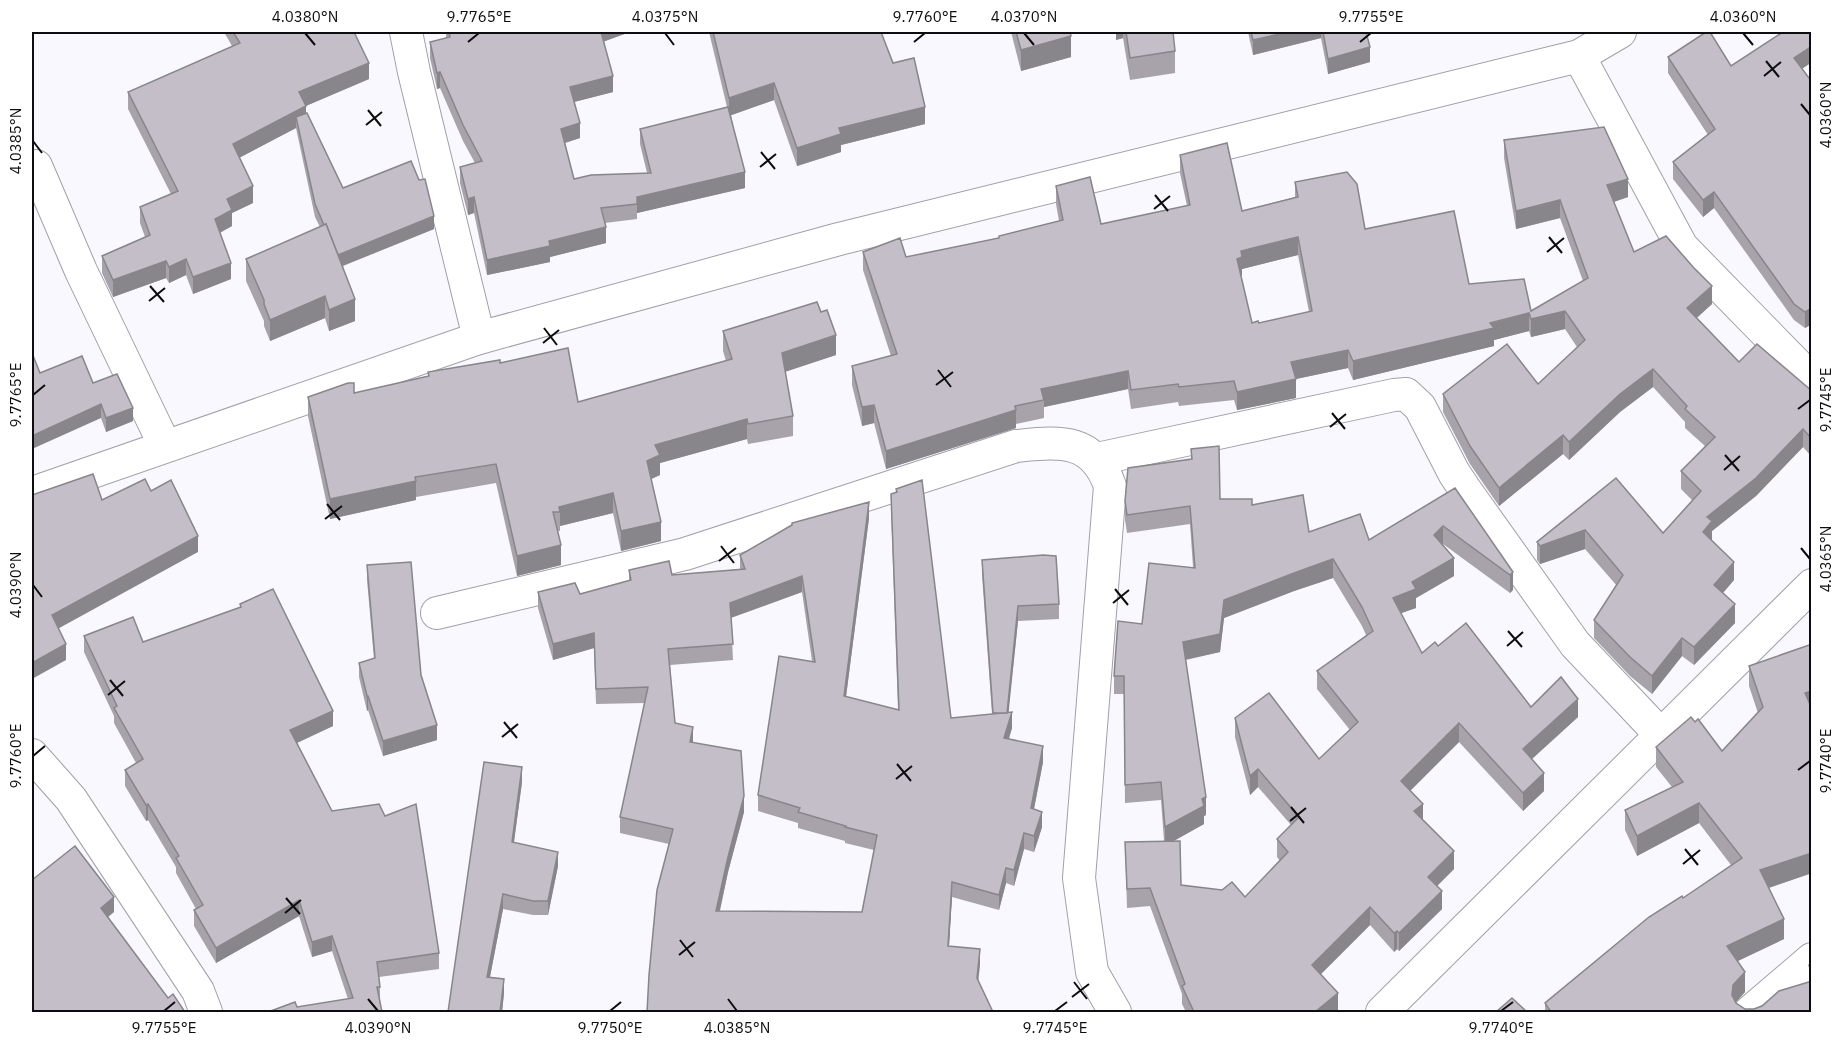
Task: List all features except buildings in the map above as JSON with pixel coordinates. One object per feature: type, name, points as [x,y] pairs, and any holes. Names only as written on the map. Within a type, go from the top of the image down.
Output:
[{"type":"street","points":[[406,32],[478,338]]},
{"type":"street","points":[[32,493],[478,338],[840,239],[1579,56],[1620,32]]},
{"type":"street","points":[[1579,56],[1682,247],[1812,380]]},
{"type":"street","points":[[36,166],[81,271],[165,446]]},
{"type":"street","points":[[1097,459],[1394,394],[1406,394],[1420,407],[1464,488],[1575,644],[1661,735]]},
{"type":"street","points":[[437,613],[685,554],[1016,446],[1076,445],[1097,459],[1110,486],[1079,878],[1092,972],[1115,1012]]},
{"type":"street","points":[[1382,1012],[1812,585]]},
{"type":"street","points":[[32,755],[71,799],[198,991],[206,1012]]},
{"type":"street","points":[[1750,1012],[1812,959]]}]
